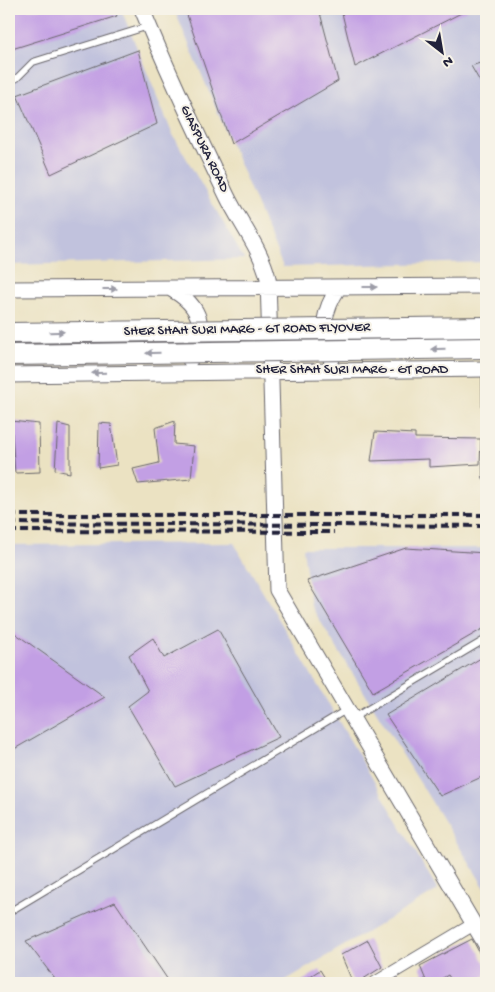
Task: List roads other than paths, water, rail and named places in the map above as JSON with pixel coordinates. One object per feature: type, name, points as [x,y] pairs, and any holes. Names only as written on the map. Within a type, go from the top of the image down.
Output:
[{"type":"highway","name":"SHER SHAH SURI MARG - GT ROAD FLYOVER","points":[[9,333],[486,327]]},
{"type":"highway","name":"SHER SHAH SURI MARG - GT ROAD FLYOVER","points":[[9,355],[486,348]]},
{"type":"street","name":"GIASPURA ROAD","points":[[142,9],[171,80],[228,199],[264,264],[269,287],[277,590],[486,945]]},
{"type":"street","points":[[9,289],[486,286]]},
{"type":"street","points":[[336,370],[329,357],[324,328],[331,299],[339,287]]},
{"type":"street","points":[[169,288],[185,297],[196,310],[201,328],[199,346],[190,361],[176,372]]},
{"type":"street","name":"SHER SHAH SURI MARG - GT ROAD","points":[[9,375],[270,370],[485,369]]},
{"type":"street","points":[[375,983],[474,924]]},
{"type":"lane","points":[[9,82],[18,78],[33,62],[149,26]]},
{"type":"lane","points":[[485,369],[486,476]]},
{"type":"lane","points":[[9,912],[349,714],[486,640]]},
{"type":"railway","points":[[9,515],[486,515]]},
{"type":"railway","points":[[9,523],[486,526]]},
{"type":"railway","points":[[9,531],[334,532]]}]
